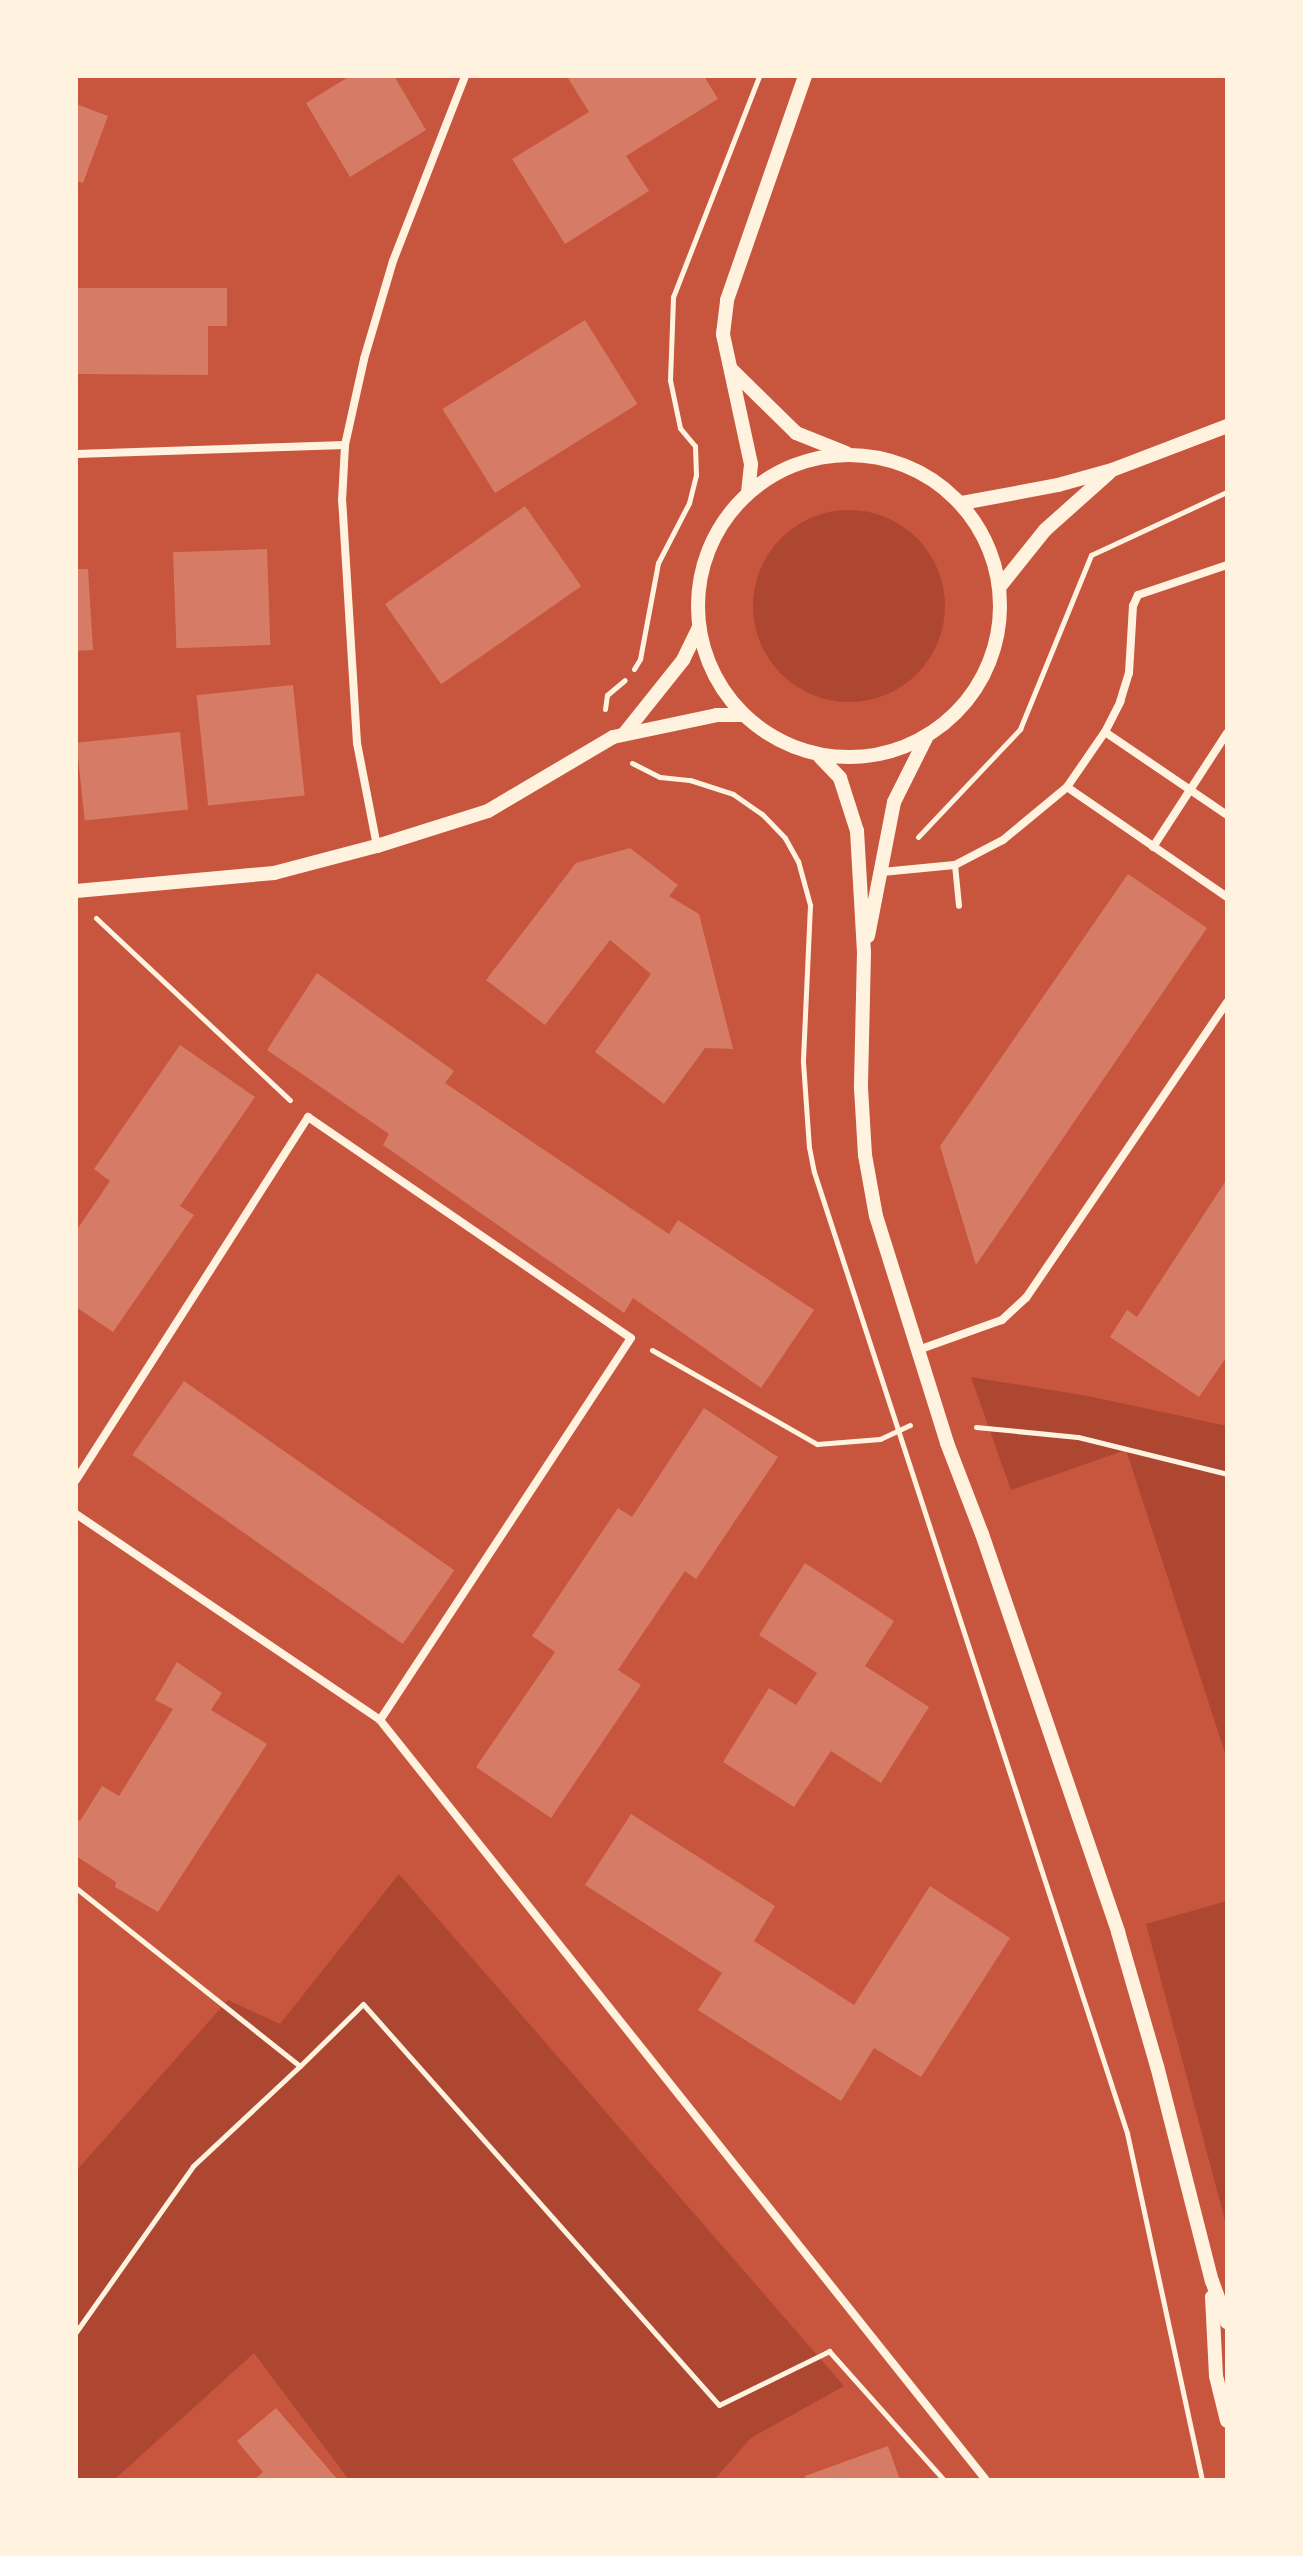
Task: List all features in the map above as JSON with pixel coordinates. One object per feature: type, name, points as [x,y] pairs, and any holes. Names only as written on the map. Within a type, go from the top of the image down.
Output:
[{"type":"street","points":[[377,846],[357,743],[342,501],[345,445],[364,359],[393,261],[465,76]]},
{"type":"street","points":[[748,493],[751,464],[723,334],[727,300],[805,76]]},
{"type":"street","points":[[732,370],[796,433],[849,454],[903,465],[929,476],[962,503],[987,541],[1001,585],[997,645],[971,699],[926,738],[893,753],[856,759],[820,757],[778,741],[742,715],[721,689],[711,669],[699,627],[699,590],[707,554],[724,521],[748,493],[785,469],[805,461],[849,454]]},
{"type":"street","points":[[962,503],[1058,485],[1112,470],[1227,426]]},
{"type":"street","points":[[76,454],[345,445]]},
{"type":"street","points":[[1001,585],[1045,530],[1112,470]]},
{"type":"street","points":[[882,872],[955,865],[1003,840],[1067,787],[1105,732],[1129,673],[1133,606],[1138,595],[1227,565]]},
{"type":"street","points":[[619,736],[683,660],[699,627]]},
{"type":"street","points":[[76,891],[274,873],[377,846],[488,811],[619,736],[717,715],[742,715]]},
{"type":"street","points":[[1105,732],[1227,815]]},
{"type":"street","points":[[1153,847],[1193,791],[1227,733]]},
{"type":"street","points":[[864,952],[894,802],[926,738]]},
{"type":"street","points":[[820,757],[840,778],[857,831],[864,952],[861,1088],[865,1155],[876,1216],[937,1412],[1118,1932],[1157,2066],[1212,2281],[1227,2322]]},
{"type":"street","points":[[1067,787],[1227,897]]},
{"type":"street","points":[[918,1350],[1002,1320],[1026,1298],[1227,1002]]},
{"type":"street","points":[[76,1480],[308,1117],[631,1338],[380,1720]]},
{"type":"street","points":[[76,1514],[380,1720],[986,2480]]},
{"type":"street","points":[[1212,2281],[1216,2376],[1227,2421]]},
{"type":"lane","points":[[955,865],[959,906]]},
{"type":"path","points":[[759,76],[673,297],[670,380],[680,428],[695,446],[696,475],[689,503],[658,563],[640,659],[629,678],[607,695],[603,719],[619,736],[634,767],[660,777],[690,780],[733,794],[762,814],[785,838],[798,861],[810,905],[803,1062],[809,1147],[839,1254],[1127,2133],[1202,2480]]},
{"type":"path","points":[[915,840],[1020,729],[1091,555],[1227,492]]},
{"type":"path","points":[[86,908],[308,1117]]},
{"type":"path","points":[[631,1338],[817,1444],[880,1439],[937,1412]]},
{"type":"path","points":[[976,1427],[1078,1437],[1227,1474]]},
{"type":"path","points":[[76,1888],[300,2066]]},
{"type":"path","points":[[76,2332],[193,2166],[363,2004],[719,2405],[829,2351],[944,2480]]},
{"type":"shaded area","points":[[849,510],[886,518],[917,538],[937,569],[945,606],[937,643],[917,674],[886,694],[849,702],[812,694],[781,674],[761,643],[753,606],[761,569],[781,538],[812,518]]},
{"type":"shaded area","points":[[971,1377],[1088,1396],[1227,1426],[1227,1759],[1126,1450],[1011,1490]]},
{"type":"shaded area","points":[[399,1874],[844,2386],[751,2438],[714,2480],[349,2480],[254,2353],[114,2480],[76,2480],[76,2171],[228,2000],[280,2024]]},
{"type":"shaded area","points":[[1227,1901],[1227,2228],[1146,1924]]},
{"type":"building","points":[[350,76],[394,76],[426,130],[350,177],[306,103]]},
{"type":"building","points":[[704,76],[718,99],[626,156],[649,191],[565,244],[512,159],[589,112],[568,78]]},
{"type":"building","points":[[76,104],[108,116],[83,183],[76,181]]},
{"type":"building","points":[[76,288],[227,288],[227,326],[208,326],[208,375],[76,374]]},
{"type":"building","points":[[585,320],[637,404],[495,493],[443,409]]},
{"type":"building","points":[[525,506],[581,586],[441,684],[385,604]]},
{"type":"building","points":[[267,549],[270,645],[176,648],[173,552]]},
{"type":"building","points":[[76,569],[88,569],[93,650],[76,651]]},
{"type":"building","points":[[293,685],[305,795],[208,806],[197,695]]},
{"type":"building","points":[[180,732],[188,810],[85,820],[77,743]]},
{"type":"building","points":[[630,848],[678,885],[669,896],[699,914],[733,1049],[705,1048],[664,1104],[595,1052],[651,974],[610,940],[545,1025],[486,980],[576,863]]},
{"type":"building","points":[[1128,874],[1207,928],[976,1265],[940,1146]]},
{"type":"building","points":[[317,973],[454,1071],[445,1083],[669,1234],[678,1220],[814,1310],[761,1388],[633,1298],[624,1313],[383,1145],[389,1134],[267,1050]]},
{"type":"building","points":[[180,1045],[255,1097],[180,1206],[194,1215],[113,1332],[76,1307],[76,1231],[110,1181],[94,1169]]},
{"type":"building","points":[[1227,1179],[1227,1356],[1199,1397],[1110,1337],[1127,1310],[1137,1317]]},
{"type":"building","points":[[184,1381],[454,1570],[403,1644],[132,1455]]},
{"type":"building","points":[[704,1408],[778,1457],[696,1579],[685,1571],[618,1670],[641,1685],[551,1818],[476,1767],[555,1652],[532,1636],[618,1508],[632,1517]]},
{"type":"building","points":[[805,1563],[894,1621],[865,1666],[929,1707],[881,1783],[831,1751],[794,1807],[723,1762],[769,1688],[796,1705],[817,1673],[759,1635]]},
{"type":"building","points":[[177,1662],[222,1693],[211,1710],[267,1744],[158,1912],[115,1887],[116,1882],[76,1856],[76,1819],[80,1821],[102,1786],[119,1796],[173,1709],[155,1700]]},
{"type":"building","points":[[631,1814],[775,1906],[754,1941],[854,2005],[930,1886],[1010,1938],[921,2077],[874,2048],[841,2101],[698,2010],[722,1973],[585,1885]]},
{"type":"building","points":[[276,2408],[338,2480],[254,2480],[263,2472],[237,2441]]},
{"type":"building","points":[[888,2446],[900,2480],[806,2480],[805,2476]]}]
